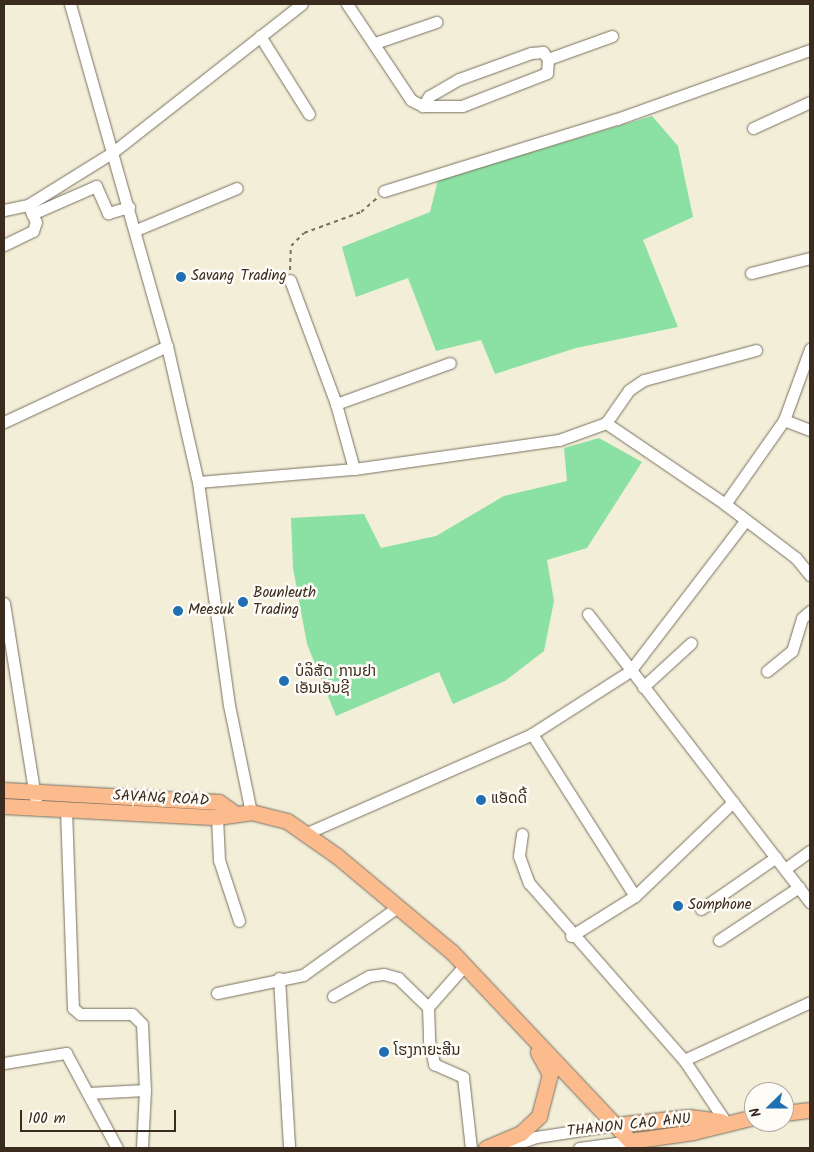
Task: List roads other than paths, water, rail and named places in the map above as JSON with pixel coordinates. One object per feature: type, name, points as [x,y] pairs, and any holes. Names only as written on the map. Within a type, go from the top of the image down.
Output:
[{"type":"main road","name":"SAVANG ROAD","points":[[4,790],[219,802],[234,813]]},
{"type":"main road","name":"SAVANG ROAD","points":[[4,806],[217,818],[234,813]]},
{"type":"main road","points":[[234,813],[251,812],[287,822],[307,833],[399,906],[465,965],[632,1144]]},
{"type":"main road","points":[[486,1148],[530,1125],[548,1092],[550,1074],[516,1019]]},
{"type":"main road","points":[[794,1112],[810,1110]]},
{"type":"main road","name":"THANON CAO ANU","points":[[615,1125],[689,1117],[725,1121]]},
{"type":"main road","name":"THANON CAO ANU","points":[[632,1144],[694,1132],[725,1121],[744,1118]]},
{"type":"street","points":[[70,4],[136,230],[167,346],[198,482],[229,705],[251,812]]},
{"type":"street","points":[[30,210],[114,152],[302,4]]},
{"type":"street","points":[[346,4],[375,43],[411,100],[423,106],[462,106],[548,73],[548,59],[543,52],[531,54],[459,80],[429,96],[423,106]]},
{"type":"street","points":[[375,43],[436,22]]},
{"type":"street","points":[[260,36],[309,114]]},
{"type":"street","points":[[548,59],[612,36]]},
{"type":"street","points":[[384,191],[617,119],[810,50]]},
{"type":"street","points":[[753,128],[810,102]]},
{"type":"street","points":[[4,210],[30,210],[96,186],[108,213],[129,207]]},
{"type":"street","points":[[136,230],[237,188]]},
{"type":"street","points":[[4,245],[33,231],[30,210]]},
{"type":"street","points":[[751,272],[810,258]]},
{"type":"street","points":[[290,280],[336,404],[354,469]]},
{"type":"street","points":[[4,422],[167,346]]},
{"type":"street","points":[[725,504],[784,420],[810,349]]},
{"type":"street","points":[[198,482],[354,469],[559,440],[606,423],[629,390],[644,380],[756,350]]},
{"type":"street","points":[[336,404],[450,363]]},
{"type":"street","points":[[784,420],[810,430]]},
{"type":"street","points":[[606,423],[725,504],[796,558],[810,575]]},
{"type":"street","points":[[307,833],[532,734],[630,671],[746,520]]},
{"type":"street","points":[[4,603],[37,809]]},
{"type":"street","points":[[767,671],[792,650],[802,618],[810,611]]},
{"type":"street","points":[[588,614],[630,671],[810,902]]},
{"type":"street","points":[[643,687],[691,643]]},
{"type":"street","points":[[532,734],[635,896]]},
{"type":"street","points":[[571,936],[635,896],[733,802]]},
{"type":"street","points":[[66,809],[73,1008],[80,1014],[132,1014],[138,1018],[145,1090],[142,1148]]},
{"type":"street","points":[[217,818],[219,860],[239,921]]},
{"type":"street","points":[[522,834],[519,856],[529,883],[571,936],[684,1060],[725,1121]]},
{"type":"street","points":[[785,869],[810,851]]},
{"type":"street","points":[[701,909],[776,857]]},
{"type":"street","points":[[719,940],[799,887]]},
{"type":"street","points":[[217,993],[279,978],[303,975],[399,906]]},
{"type":"street","points":[[428,1006],[465,965]]},
{"type":"street","points":[[333,996],[369,976],[384,974],[398,978],[428,1006],[434,1064],[463,1077],[471,1148]]},
{"type":"street","points":[[279,978],[289,1148]]},
{"type":"street","points":[[684,1060],[810,1002]]},
{"type":"street","points":[[4,1063],[66,1053],[117,1148]]},
{"type":"street","points":[[88,1093],[145,1090]]},
{"type":"street","name":"THANON CAO ANU","points":[[504,1148],[536,1137],[615,1125]]},
{"type":"street","name":"THANON CAO ANU","points":[[579,1148],[632,1144]]},
{"type":"place","name":"Savang Trading","points":[[181,277]]},
{"type":"place","name":"Bounleuth Trading","points":[[243,602]]},
{"type":"place","name":"Meesuk","points":[[178,611]]},
{"type":"place","name":"ບໍລິສັດ ການຢາ ເອັນເອັນຊີ","points":[[284,681]]},
{"type":"place","name":"ແອັດດີ້","points":[[481,800]]},
{"type":"place","name":"Somphone","points":[[678,906]]},
{"type":"place","name":"ໂຮງກາຍະສີນ","points":[[384,1052]]}]
